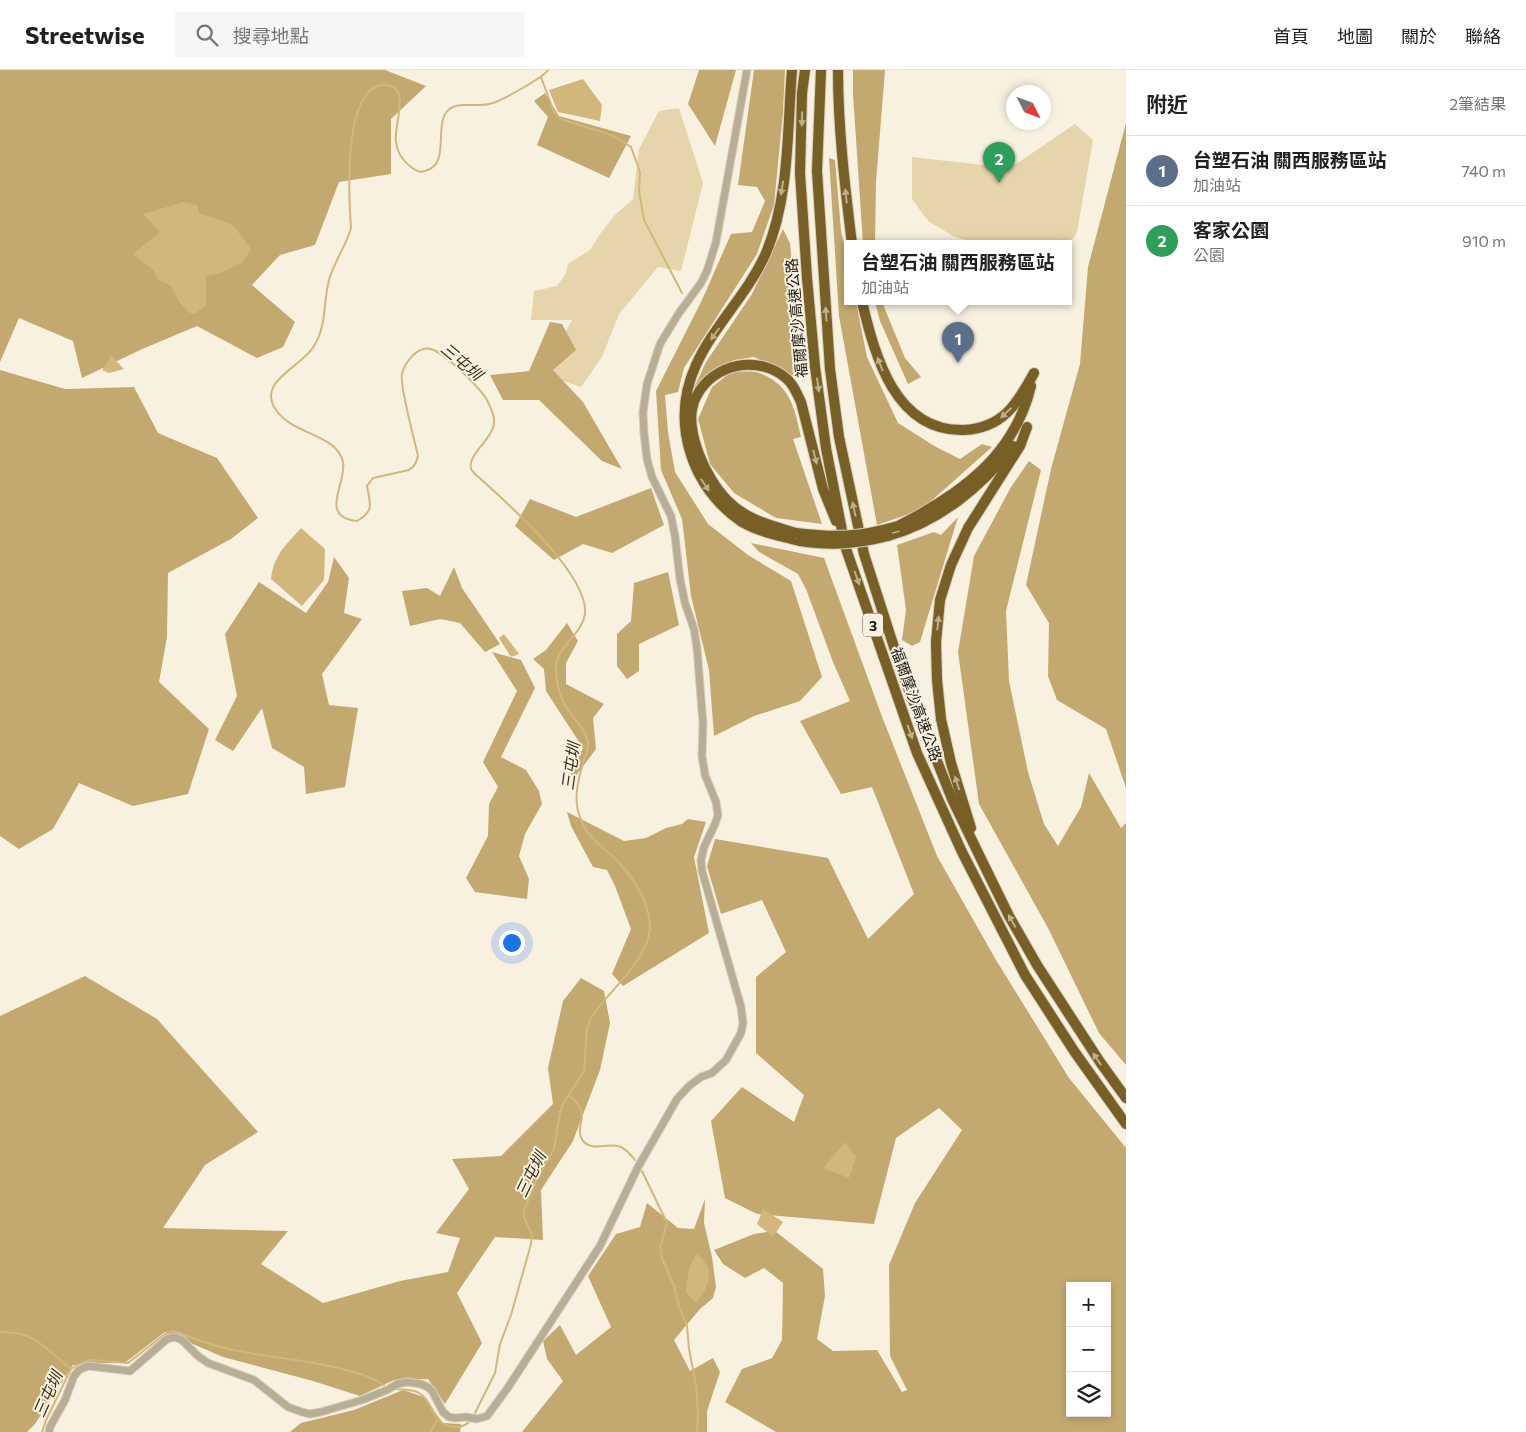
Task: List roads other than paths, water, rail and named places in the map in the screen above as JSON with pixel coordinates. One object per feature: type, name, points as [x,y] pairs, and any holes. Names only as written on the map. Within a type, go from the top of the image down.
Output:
[{"type":"highway","points":[[792,70],[784,180],[777,220],[766,253],[750,284],[708,342],[696,364],[690,379],[686,399],[685,427],[690,453],[698,475],[721,506],[744,523],[781,536],[798,537],[872,533],[898,526],[931,510],[959,491],[982,471],[1003,446],[1017,424],[1027,402],[1034,373],[1019,400],[1005,415],[992,424],[976,429],[939,428],[915,415],[908,408],[882,370],[870,338],[863,305]]},
{"type":"highway","name":"福爾摩沙高速公路","points":[[805,70],[802,93],[800,173],[807,278],[815,367],[824,430],[845,546],[917,753],[962,852],[1025,975],[1074,1051],[1126,1124]]},
{"type":"highway","name":"福爾摩沙高速公路","points":[[821,70],[817,171],[830,369],[839,437],[864,554],[903,675],[952,799],[982,863],[1037,965],[1100,1062],[1126,1098]]},
{"type":"highway","points":[[838,70],[845,189],[851,240]]},
{"type":"highway","points":[[845,546],[823,489],[801,402],[788,380],[762,366],[751,364],[723,370],[702,386],[695,398],[692,409],[692,429],[697,448],[706,467],[728,502],[751,518],[798,537],[822,544],[842,545],[858,543],[910,529],[934,518],[974,488],[1008,453],[1027,427],[1020,446],[968,528],[951,565],[940,600],[936,642],[941,719],[951,763],[982,863]]},
{"type":"street","points":[[49,1432],[65,1400],[74,1376],[79,1370],[88,1366],[130,1370],[167,1339],[174,1337],[182,1340],[208,1363],[254,1380],[288,1406],[302,1412],[310,1414],[330,1410],[362,1400],[397,1384],[407,1382],[428,1387],[443,1412],[449,1417],[477,1419],[487,1416],[508,1389],[600,1246],[638,1167],[677,1099],[689,1086],[720,1067],[741,1033],[743,1023],[741,1007],[702,871],[701,860],[704,847],[716,824],[718,815],[716,802],[705,775],[702,756],[703,724],[697,648],[694,629],[685,603],[680,579],[676,536],[671,516],[652,477],[647,459],[643,412],[647,384],[660,344],[701,283],[707,271],[716,242],[746,70]]},
{"type":"waterway","name":"三屯圳","points":[[475,1413],[495,1373],[500,1344],[511,1315],[531,1244],[532,1235],[524,1217],[524,1211],[536,1181],[554,1149],[563,1104],[584,1071],[587,1028],[598,1008],[626,975],[643,951],[650,927],[648,911],[641,894],[627,872],[596,842],[581,821],[578,811],[578,787],[588,745],[582,728],[562,699],[556,670],[559,655],[583,622],[585,614],[583,598],[574,579],[560,559],[524,519],[471,470],[473,458],[493,428],[494,417],[487,400],[470,380],[445,357],[431,349],[416,352],[404,369],[402,380],[418,456],[417,461],[409,470],[373,478],[367,486],[370,502],[369,510],[367,514],[357,521],[345,518],[339,513],[336,506],[343,470],[343,462],[339,453],[324,440],[293,425],[284,418],[276,410],[271,400],[272,391],[276,383],[308,354],[321,330],[329,280],[351,228],[349,172],[354,125],[360,105],[370,91],[383,85],[392,86],[397,91],[400,98],[396,135],[398,149],[408,165],[423,172],[434,166],[439,157],[442,124],[445,115],[451,108],[463,105],[493,103],[531,83],[548,70]]},
{"type":"waterway","points":[[541,77],[554,112],[561,119],[614,136],[631,147],[640,172],[639,191],[644,220],[682,293]]},
{"type":"waterway","points":[[569,1096],[581,1108],[580,1135],[583,1141],[591,1146],[621,1147],[635,1160]]},
{"type":"waterway","points":[[642,1171],[667,1223],[660,1247],[662,1258],[674,1286],[687,1326],[696,1385],[697,1432]]},
{"type":"waterway","name":"三屯圳","points":[[42,1432],[71,1369],[82,1362],[92,1360],[128,1363],[165,1334],[172,1331],[222,1347],[337,1368],[366,1376],[384,1385]]},
{"type":"waterway","points":[[0,1332],[12,1332],[31,1338],[47,1348],[71,1369]]},
{"type":"waterway","name":"三屯圳","points":[[396,1389],[411,1390],[419,1393],[428,1402],[437,1418],[447,1426],[459,1427],[469,1422]]},
{"type":"waterway","points":[[430,1432],[438,1419]]},
{"type":"place","name":"客家公園","points":[[999,183]]},
{"type":"place","name":"台塑石油 關西服務區站","points":[[958,363]]}]
